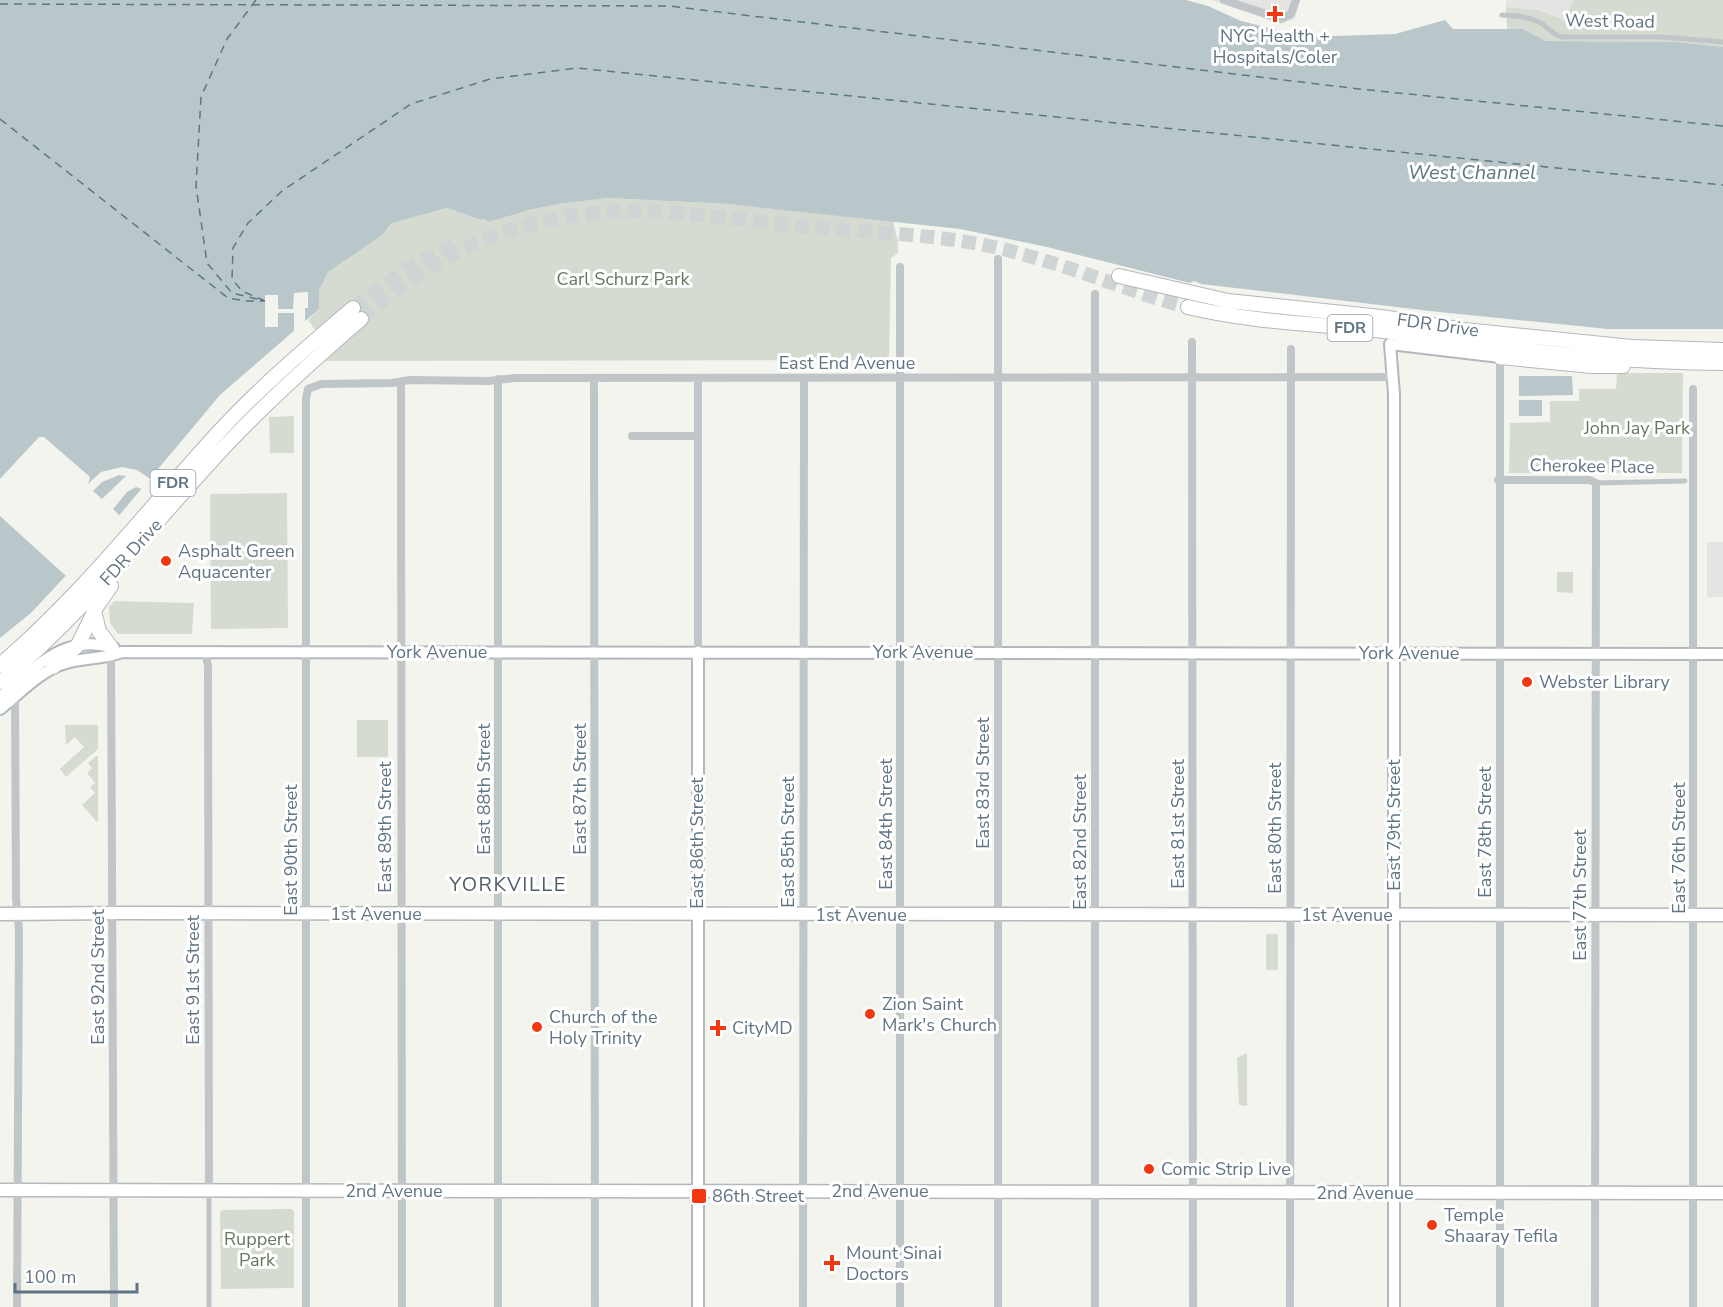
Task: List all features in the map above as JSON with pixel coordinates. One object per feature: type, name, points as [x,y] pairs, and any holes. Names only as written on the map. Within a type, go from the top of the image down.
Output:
[{"type":"highway","name":"FDR Drive","points":[[1119,276],[1228,301],[1381,317],[1464,330],[1632,347],[1723,350]]},
{"type":"highway","name":"FDR Drive","points":[[1188,307],[1232,315],[1453,342],[1646,362],[1723,363]]},
{"type":"highway","name":"FDR Drive","points":[[0,665],[68,601],[233,417],[357,313],[254,416],[71,618],[0,682]]},
{"type":"highway","points":[[1500,357],[1617,368],[1646,362]]},
{"type":"highway","points":[[53,667],[78,645],[94,611],[136,546]]},
{"type":"highway","points":[[94,611],[99,631],[115,652]]},
{"type":"main road","name":"FDR Drive","points":[[1390,344],[1500,357]]},
{"type":"main road","name":"East 79th Street","points":[[1390,344],[1394,394],[1394,1307]]},
{"type":"main road","name":"York Avenue","points":[[15,691],[57,652],[78,645],[115,652],[1723,654]]},
{"type":"main road","name":"York Avenue","points":[[15,691],[53,667],[70,661],[101,659],[115,652]]},
{"type":"main road","name":"East 86th Street","points":[[698,652],[698,1307]]},
{"type":"main road","points":[[0,697],[15,691]]},
{"type":"main road","points":[[0,709],[15,691]]},
{"type":"main road","name":"1st Avenue","points":[[0,914],[1723,915]]},
{"type":"main road","name":"2nd Avenue","points":[[0,1191],[1723,1193]]},
{"type":"street","points":[[1224,0],[1275,18],[1287,18],[1296,0]]},
{"type":"street","name":"West Road","points":[[1502,15],[1525,16],[1545,26],[1556,36],[1562,37],[1663,37],[1723,42]]},
{"type":"street","name":"East 83rd Street","points":[[998,259],[998,1307]]},
{"type":"street","name":"East 84th Street","points":[[900,267],[900,1307]]},
{"type":"street","name":"East 82nd Street","points":[[1095,294],[1095,1307]]},
{"type":"street","name":"East 81st Street","points":[[1192,342],[1193,1307]]},
{"type":"street","name":"East 80th Street","points":[[1290,1307],[1291,349]]},
{"type":"street","name":"East 78th Street","points":[[1500,357],[1498,480],[1500,1307]]},
{"type":"street","name":"East End Avenue","points":[[306,393],[308,389],[316,385],[401,383],[410,380],[1392,377]]},
{"type":"street","name":"East 87th Street","points":[[594,378],[595,1307]]},
{"type":"street","name":"East 85th Street","points":[[803,1307],[804,378]]},
{"type":"street","name":"East 88th Street","points":[[498,379],[498,1307]]},
{"type":"street","name":"East 86th Street","points":[[698,379],[698,652]]},
{"type":"street","name":"East 89th Street","points":[[401,383],[402,1307]]},
{"type":"street","name":"East 76th Street","points":[[1693,389],[1693,1307]]},
{"type":"street","name":"East 90th Street","points":[[306,393],[306,1307]]},
{"type":"street","points":[[632,436],[698,436]]},
{"type":"street","name":"Cherokee Place","points":[[1498,480],[1590,480],[1596,483],[1685,481]]},
{"type":"street","name":"East 77th Street","points":[[1595,1307],[1596,483]]},
{"type":"street","name":"East 92nd Street","points":[[114,1307],[112,913],[115,652]]},
{"type":"street","name":"East 91st Street","points":[[205,652],[208,666],[208,1307]]},
{"type":"street","points":[[15,691],[17,1307]]},
{"type":"shaded area","name":"NYC Health + Hospitals/Coler","points":[[1211,0],[1300,0],[1295,19],[1281,24]]},
{"type":"shaded area","points":[[1506,0],[1574,0],[1564,20],[1540,10],[1506,7]]},
{"type":"shaded area","points":[[1707,542],[1723,542],[1723,597],[1707,597]]},
{"type":"green space","points":[[1574,0],[1723,0],[1723,47],[1678,42],[1546,41],[1523,29],[1507,29],[1506,7],[1539,10],[1564,20]]},
{"type":"green space","name":"Carl Schurz Park","points":[[608,198],[728,204],[893,221],[898,241],[898,253],[891,258],[889,360],[324,361],[366,323],[349,302],[315,330],[308,320],[319,309],[320,286],[324,277],[340,261],[388,229],[392,223],[447,208],[481,220],[485,219],[488,222],[508,215],[559,204]]},
{"type":"green space","name":"John Jay Park","points":[[1617,373],[1683,373],[1682,473],[1509,473],[1510,423],[1550,422],[1550,401],[1579,401],[1579,389],[1616,389]]},
{"type":"green space","points":[[294,416],[294,453],[270,453],[269,417]]},
{"type":"green space","points":[[287,493],[288,628],[211,629],[210,494]]},
{"type":"green space","points":[[1557,572],[1573,572],[1573,593],[1557,592]]},
{"type":"green space","points":[[114,601],[194,603],[192,634],[118,634],[110,623],[109,607]]},
{"type":"green space","points":[[357,720],[388,720],[388,757],[357,757]]},
{"type":"green space","points":[[65,725],[98,725],[98,749],[66,777],[60,769],[84,747],[75,737],[66,745]]},
{"type":"green space","points":[[98,756],[98,821],[82,805],[95,793],[90,787],[95,783],[87,773],[92,768],[88,763]]},
{"type":"green space","points":[[1266,934],[1278,934],[1278,970],[1266,970]]},
{"type":"green space","points":[[1247,1053],[1247,1106],[1239,1105],[1237,1058]]},
{"type":"green space","name":"Ruppert Park","points":[[292,1209],[294,1212],[294,1288],[221,1289],[220,1212],[223,1210]]},
{"type":"water","name":"West Channel","points":[[0,0],[1186,0],[1208,6],[1241,21],[1306,37],[1395,34],[1445,20],[1453,29],[1523,29],[1546,41],[1678,42],[1723,47],[1723,329],[1608,329],[1439,312],[1201,284],[1194,281],[1190,283],[1047,247],[960,229],[728,204],[608,198],[529,210],[488,222],[485,219],[481,220],[447,208],[392,223],[382,235],[328,272],[319,290],[319,309],[220,395],[71,570],[32,612],[0,638]]},
{"type":"water","points":[[1519,376],[1572,376],[1573,395],[1519,396]]},
{"type":"water","points":[[1519,400],[1542,400],[1542,416],[1519,416]]},
{"type":"pier","points":[[308,292],[305,324],[294,333],[294,313],[278,313],[278,327],[265,327],[265,295],[278,295],[278,309],[293,309],[294,293]]},
{"type":"pier","points":[[39,437],[44,437],[90,477],[88,484],[101,472],[122,467],[137,470],[152,480],[144,490],[136,487],[127,492],[113,509],[120,516],[66,576],[0,516],[0,479]],"holes":[[[119,475],[126,476],[102,499],[93,491],[102,482]]]},
{"type":"ferry route","points":[[256,0],[227,39],[201,97],[196,186],[207,263],[232,293],[261,300]]},
{"type":"ferry route","points":[[0,4],[669,6],[1359,89],[1723,126]]},
{"type":"ferry route","points":[[265,301],[242,291],[232,279],[233,248],[248,223],[282,191],[411,104],[490,79],[577,68],[1723,185]]},
{"type":"ferry route","points":[[0,119],[228,298],[264,301]]},
{"type":"tunnel","points":[[361,319],[416,276],[474,244],[505,232],[570,216],[630,211],[681,213],[958,240],[1007,250],[1057,264],[1157,299],[1188,307]]},
{"type":"tunnel","points":[[353,308],[405,270],[459,242]]},
{"type":"place","name":"NYC Health + Hospitals/Coler","points":[[1275,14]]},
{"type":"place","name":"Asphalt Green Aquacenter","points":[[166,561]]},
{"type":"place","name":"Webster Library","points":[[1527,682]]},
{"type":"place","name":"Zion Saint Mark's Church","points":[[870,1014]]},
{"type":"place","name":"Church of the Holy Trinity","points":[[537,1027]]},
{"type":"place","name":"CityMD","points":[[718,1028]]},
{"type":"place","name":"Comic Strip Live","points":[[1149,1169]]},
{"type":"place","name":"86th Street","points":[[699,1196]]},
{"type":"place","name":"Temple Shaaray Tefila","points":[[1432,1225]]},
{"type":"place","name":"Mount Sinai Doctors","points":[[832,1263]]},
{"type":"district","name":"YORKVILLE","points":[[508,884]]}]
